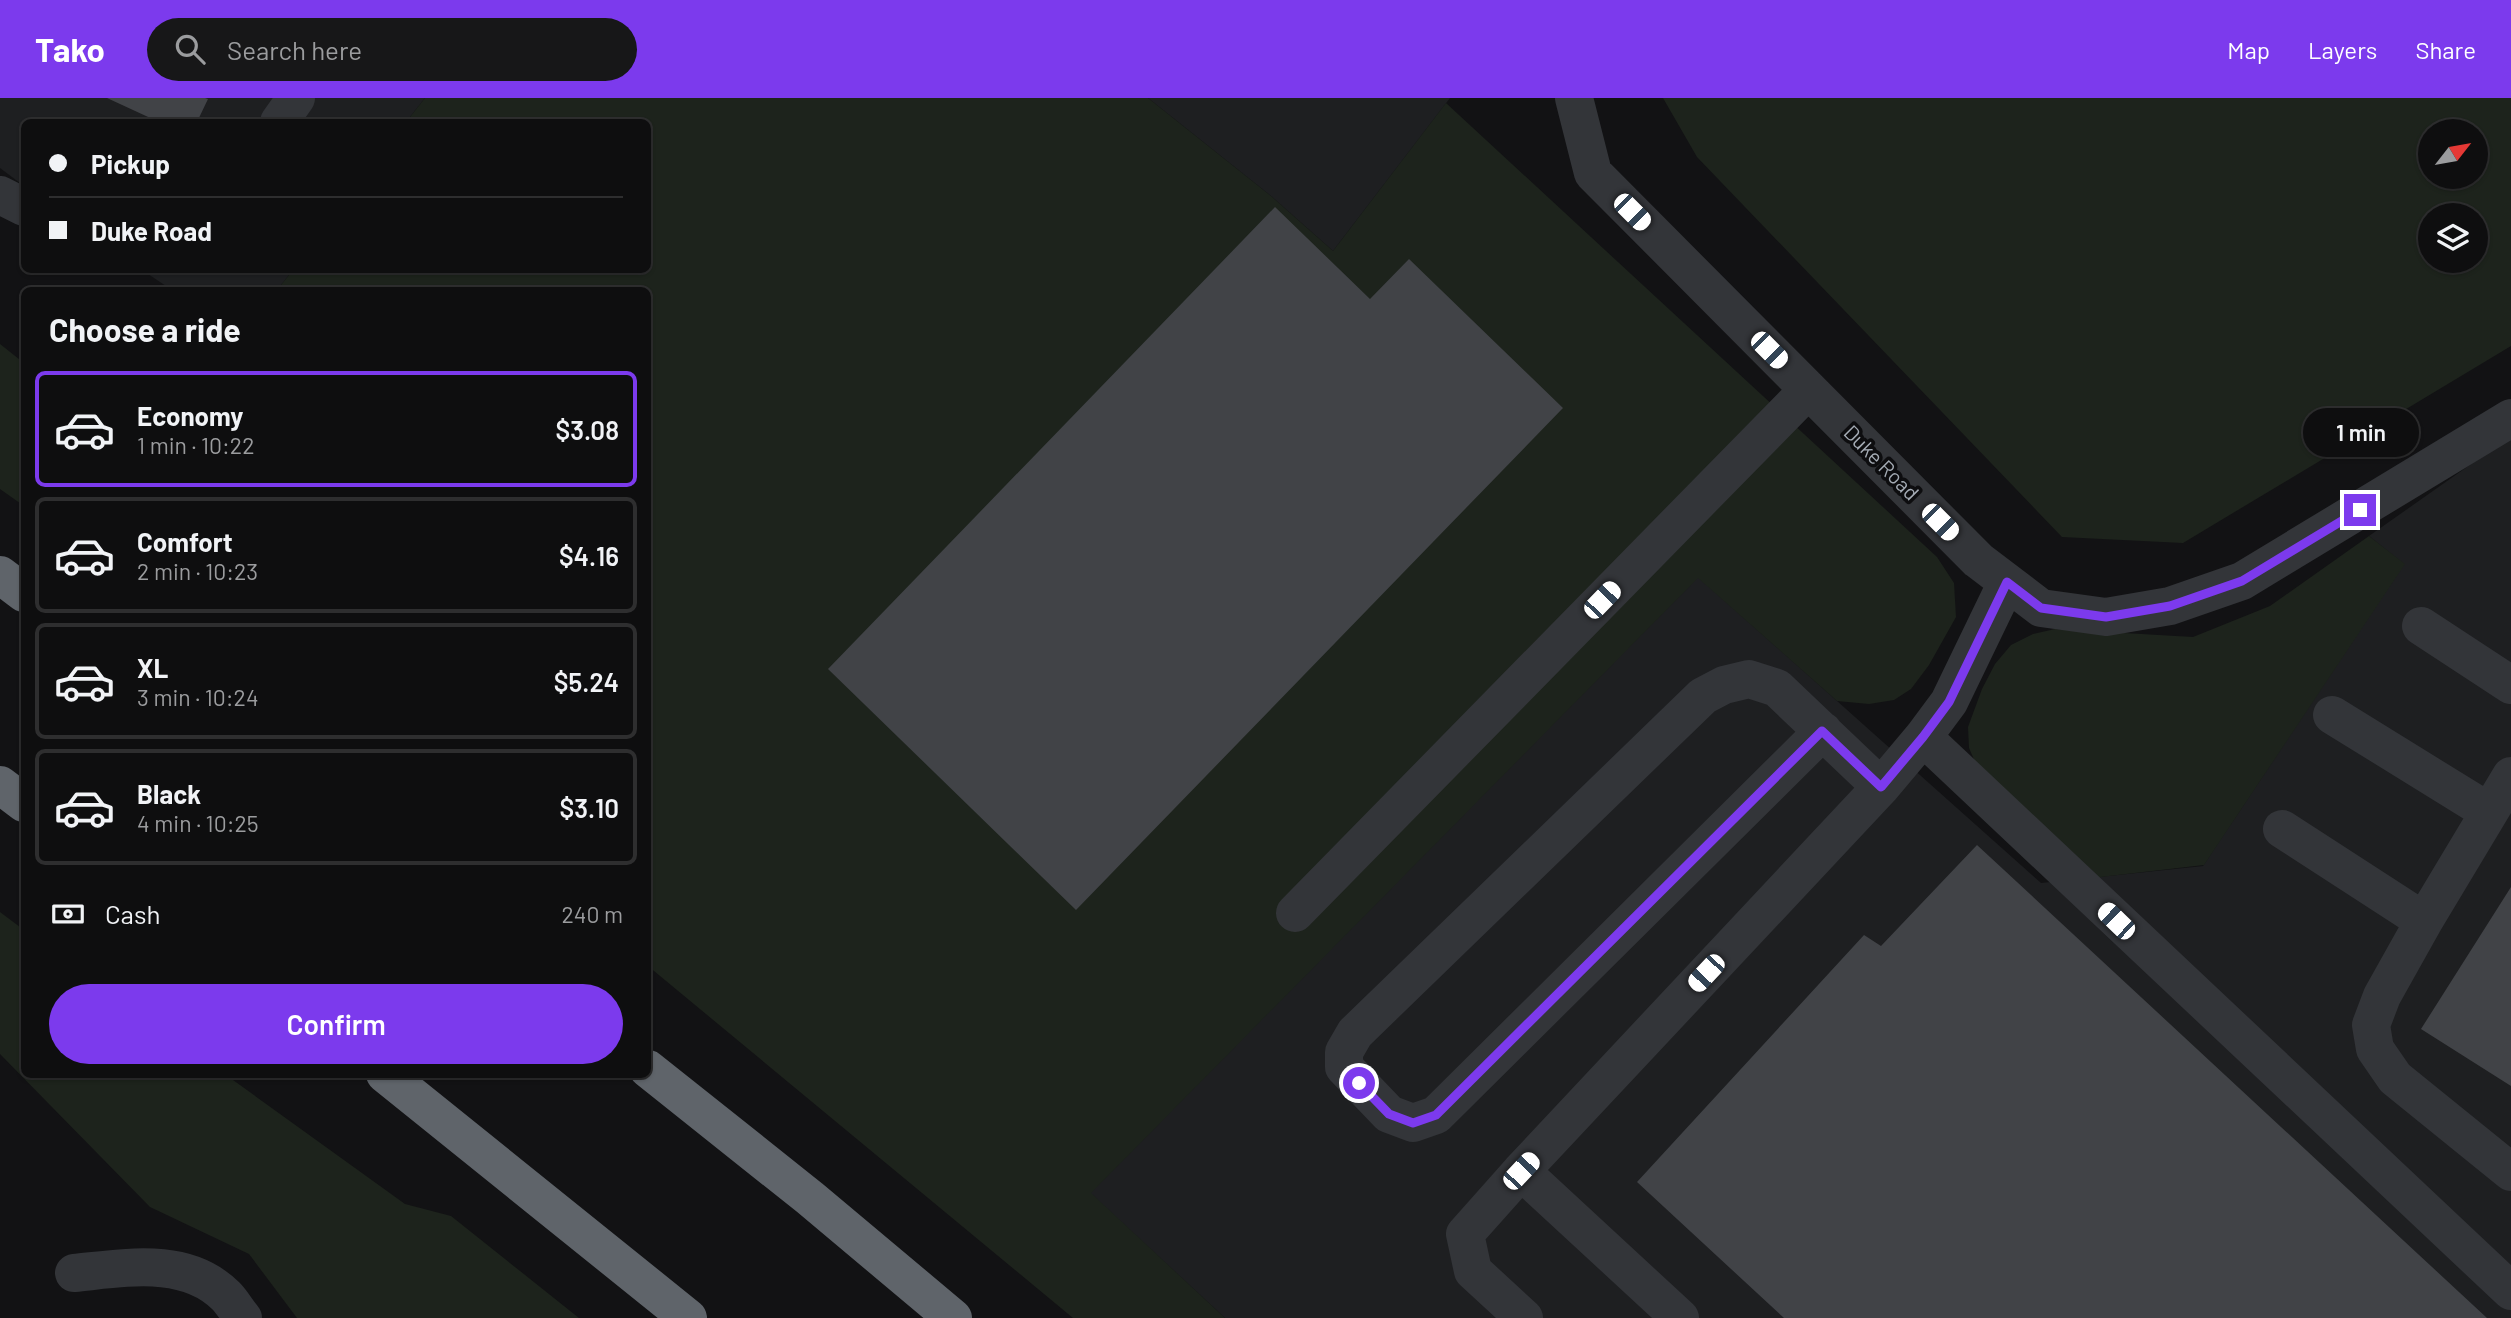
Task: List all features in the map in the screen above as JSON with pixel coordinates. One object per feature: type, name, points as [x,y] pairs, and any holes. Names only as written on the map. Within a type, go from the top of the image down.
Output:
[{"type":"highway","points":[[0,575],[21,591]]},
{"type":"highway","points":[[0,786],[21,801]]},
{"type":"highway","points":[[651,1071],[810,1198],[953,1318]]},
{"type":"highway","points":[[390,1078],[688,1318]]},
{"type":"street","points":[[281,119],[296,98]]},
{"type":"street","name":"Duke Road","points":[[1574,98],[1593,173],[1978,560],[2041,608],[2106,617],[2170,606],[2242,581],[2508,426]]},
{"type":"street","points":[[0,195],[21,206]]},
{"type":"street","points":[[1295,913],[1808,390]]},
{"type":"street","points":[[1524,1318],[1473,1271],[1465,1234],[1881,787],[1923,737],[1949,702],[2007,582]]},
{"type":"street","points":[[2421,626],[2511,685]]},
{"type":"street","points":[[1822,731],[1436,1115],[1413,1123],[1389,1114],[1344,1067],[1344,1052],[1355,1033],[1703,696],[1724,685],[1749,679],[1777,688],[1881,787]]},
{"type":"street","points":[[2332,715],[2489,812]]},
{"type":"street","points":[[1923,737],[2511,1291]]},
{"type":"street","points":[[2511,776],[2424,921],[2382,996],[2371,1025],[2375,1049],[2395,1078],[2511,1172]]},
{"type":"street","points":[[2282,829],[2424,921]]},
{"type":"street","points":[[1521,1171],[1680,1318]]},
{"type":"street","points":[[74,1273],[142,1267],[190,1273],[225,1295],[243,1318]]},
{"type":"shaded area","points":[[0,98],[425,98],[408,119],[21,119],[21,184],[0,168]]},
{"type":"shaded area","points":[[425,98],[1148,98],[1271,196],[1333,251],[1446,103],[1937,557],[1954,583],[1956,617],[1929,665],[1911,689],[1894,700],[1869,704],[1837,701],[1698,578],[1091,1193],[1225,1318],[1073,1318],[651,968],[651,287],[279,287],[291,273],[651,273],[651,119],[408,119]]},
{"type":"shaded area","points":[[1148,98],[1450,98],[1333,251],[1271,196]]},
{"type":"shaded area","points":[[1663,98],[2511,98],[2511,346],[2183,543],[2062,537],[1697,157]]},
{"type":"shaded area","points":[[146,273],[291,273],[279,287],[168,287]]},
{"type":"shaded area","points":[[0,344],[21,361],[21,504],[0,489]]},
{"type":"shaded area","points":[[2511,436],[2511,1318],[1225,1318],[1090,1193],[1698,577],[2041,883],[2203,866],[2404,564],[2369,536]]},
{"type":"shaded area","points":[[2369,536],[2405,564],[2204,865],[2092,878],[1979,771],[1969,748],[1968,727],[1982,689],[1995,664],[2011,645],[2033,634],[2055,629],[2193,637],[2270,606]]},
{"type":"shaded area","points":[[0,912],[21,928],[21,1075],[0,1054]]},
{"type":"shaded area","points":[[24,1078],[230,1078],[405,1204],[451,1216],[579,1318],[297,1318],[249,1254],[150,1207]]},
{"type":"building","points":[[107,98],[208,99],[198,119],[152,119]]},
{"type":"building","points":[[1275,207],[1370,299],[1409,259],[1563,408],[1076,910],[828,669]]},
{"type":"building","points":[[1977,845],[2487,1318],[1784,1318],[1637,1182],[1864,935],[1881,946]]},
{"type":"building","points":[[2511,887],[2511,1086],[2421,1029]]},
{"type":"route","points":[[1359,1083],[1389,1114],[1413,1123],[1436,1115],[1822,731],[1881,787],[1949,702],[2007,582],[2041,608],[2106,617],[2170,606],[2242,581],[2360,510]]}]
